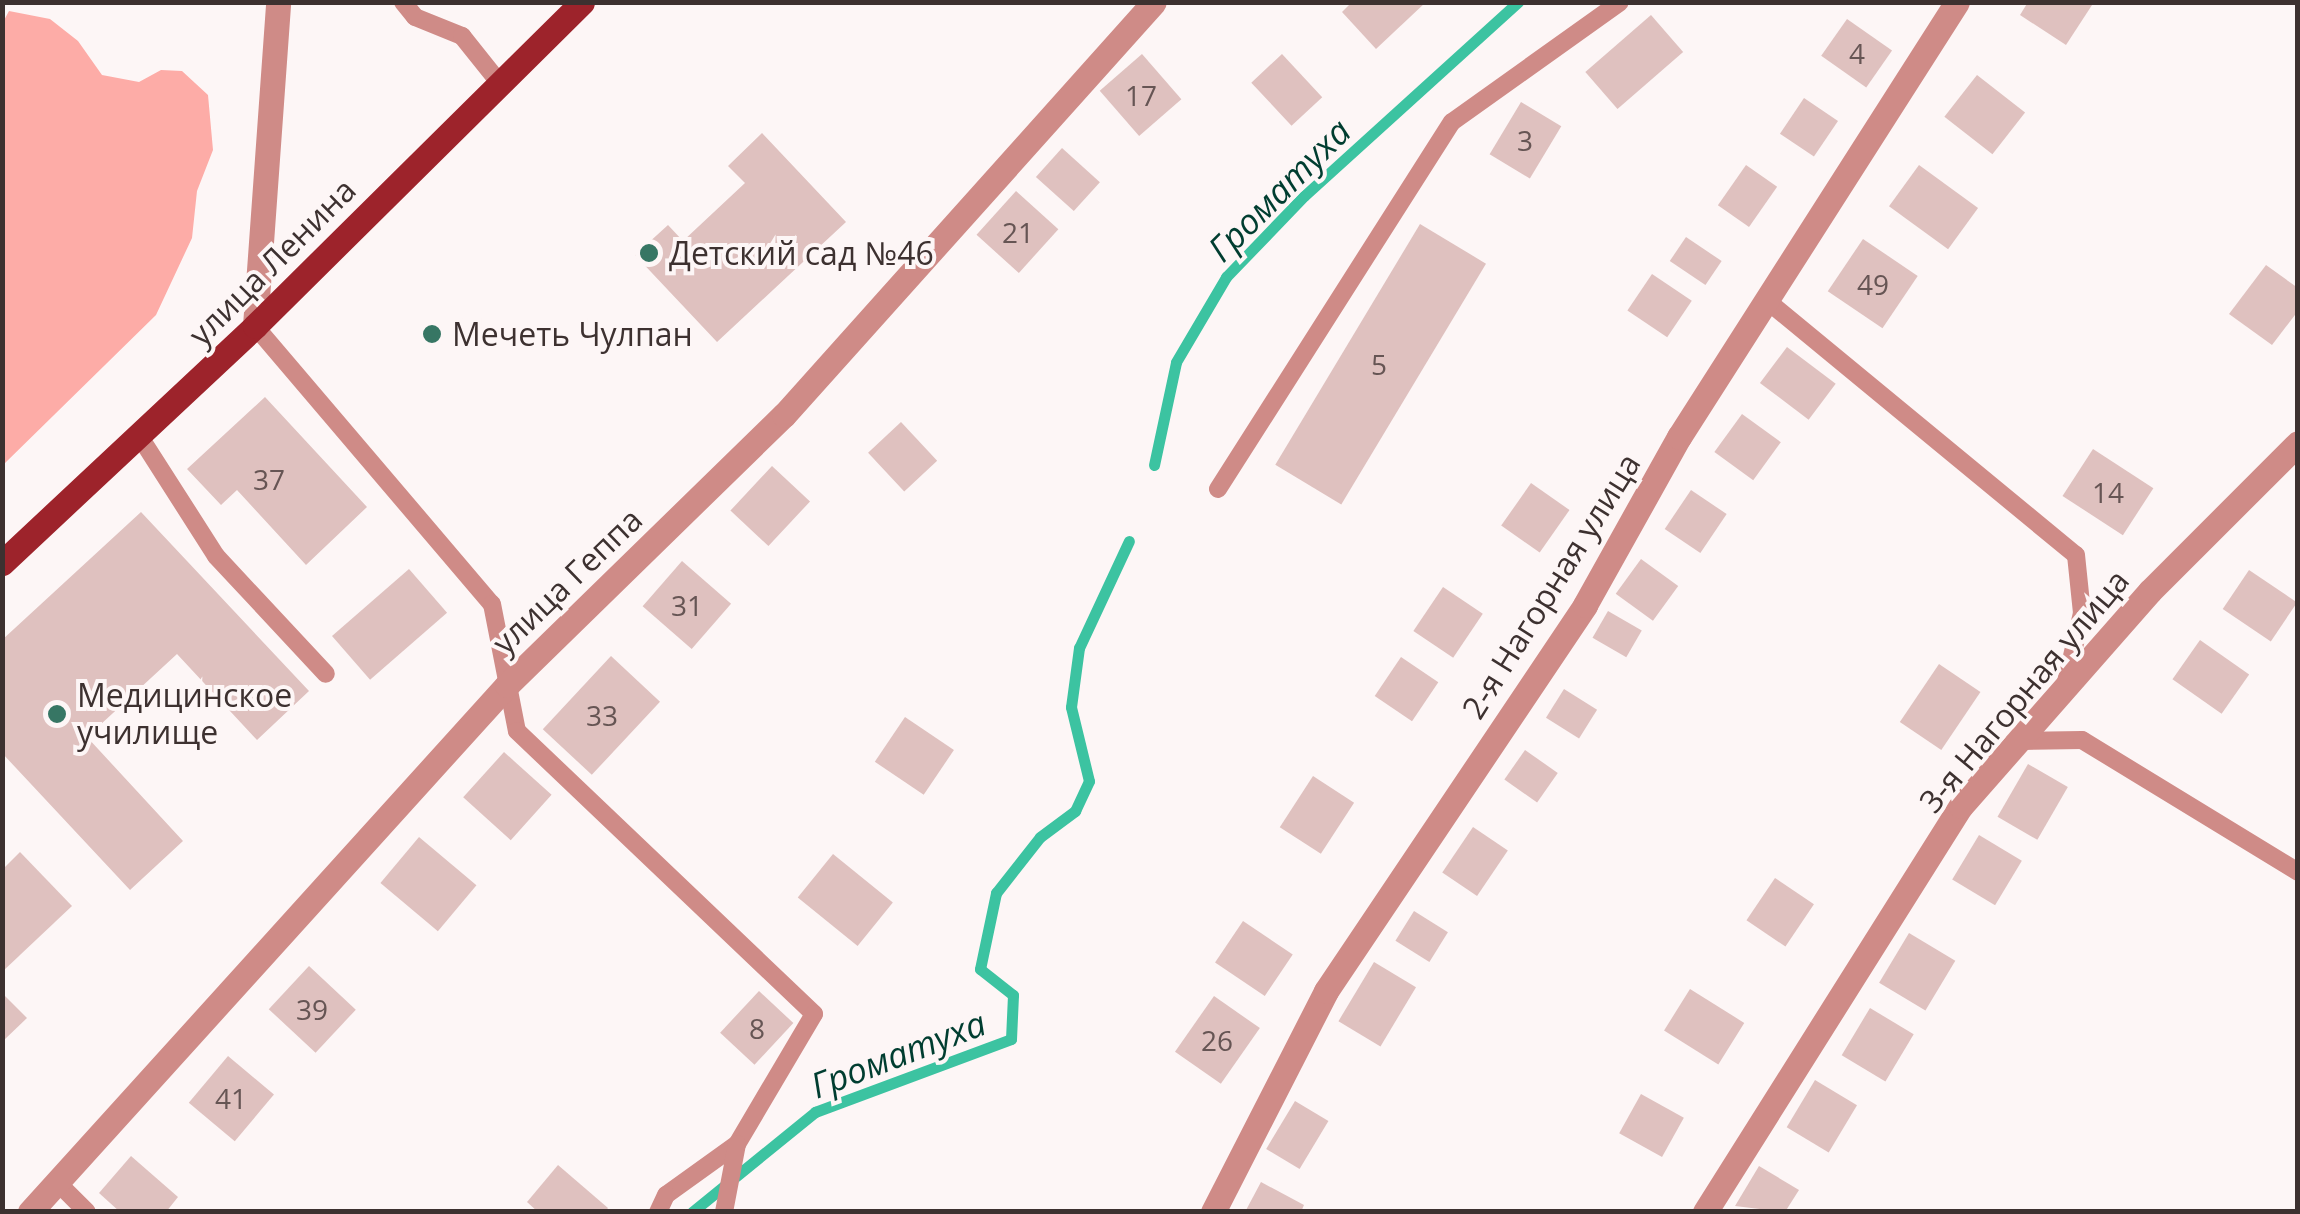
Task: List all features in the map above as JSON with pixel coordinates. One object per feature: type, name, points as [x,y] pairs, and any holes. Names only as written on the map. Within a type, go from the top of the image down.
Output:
[{"type":"main road","name":"улица Ленина","points":[[2,562],[255,326],[498,81],[582,2]]},
{"type":"street","points":[[255,326],[278,2]]},
{"type":"street","name":"улица Геппа","points":[[30,1212],[507,685],[784,414],[1154,2]]},
{"type":"street","name":"2-я Нагорная улица","points":[[1213,1212],[1326,991],[1585,605],[1680,437],[1770,303],[1957,2]]},
{"type":"street","name":"3-я Нагорная улица","points":[[1705,1212],[1961,806],[2062,697],[2150,591],[2298,443]]},
{"type":"lane","points":[[403,2],[415,17],[462,36],[498,81]]},
{"type":"lane","points":[[1218,490],[1452,122],[1620,2]]},
{"type":"lane","points":[[1770,303],[2076,554],[2082,613],[2062,697]]},
{"type":"lane","points":[[255,326],[492,604],[517,732],[814,1014],[737,1144],[724,1210]]},
{"type":"lane","points":[[140,437],[216,556],[326,674]]},
{"type":"lane","points":[[2023,741],[2082,740],[2298,872]]},
{"type":"lane","points":[[658,1212],[666,1195],[737,1144]]},
{"type":"lane","points":[[58,1182],[86,1212]]},
{"type":"shaded area","points":[[9,11],[50,19],[78,41],[102,75],[139,82],[161,70],[182,71],[208,95],[213,150],[197,191],[192,238],[156,315],[3,465],[2,24]]},
{"type":"building","points":[[1352,2],[1426,2],[1376,49],[1342,12]]},
{"type":"building","points":[[2028,2],[2094,2],[2066,45],[2020,15]]},
{"type":"building","points":[[1651,15],[1683,52],[1617,109],[1585,72]]},
{"type":"building","points":[[1847,19],[1892,51],[1866,87],[1821,56]]},
{"type":"building","points":[[1142,54],[1181,99],[1139,136],[1100,91]]},
{"type":"building","points":[[1282,54],[1322,97],[1292,126],[1251,83]]},
{"type":"building","points":[[1977,75],[2025,113],[1992,154],[1944,117]]},
{"type":"building","points":[[1804,98],[1838,121],[1814,157],[1780,134]]},
{"type":"building","points":[[1521,102],[1561,126],[1530,178],[1490,154]]},
{"type":"building","points":[[762,133],[846,222],[717,342],[635,255],[668,225],[683,241],[745,183],[728,166]]},
{"type":"building","points":[[1062,148],[1100,182],[1074,211],[1036,177]]},
{"type":"building","points":[[1746,165],[1777,187],[1749,227],[1718,205]]},
{"type":"building","points":[[1919,165],[1978,208],[1948,249],[1889,206]]},
{"type":"building","points":[[1016,191],[1058,229],[1019,273],[977,235]]},
{"type":"building","points":[[1420,224],[1486,264],[1341,505],[1275,465]]},
{"type":"building","points":[[1686,237],[1722,261],[1705,285],[1670,261]]},
{"type":"building","points":[[1863,239],[1918,276],[1882,328],[1828,291]]},
{"type":"building","points":[[2266,265],[2298,288],[2298,311],[2272,345],[2229,314]]},
{"type":"building","points":[[1652,274],[1692,301],[1667,337],[1627,310]]},
{"type":"building","points":[[1787,347],[1836,384],[1809,420],[1760,383]]},
{"type":"building","points":[[265,397],[367,507],[306,565],[237,490],[221,505],[187,469]]},
{"type":"building","points":[[1742,414],[1781,442],[1753,480],[1714,452]]},
{"type":"building","points":[[901,422],[937,461],[904,491],[868,453]]},
{"type":"building","points":[[2093,449],[2153,488],[2123,535],[2063,496]]},
{"type":"building","points":[[772,466],[810,501],[768,546],[730,511]]},
{"type":"building","points":[[1531,483],[1570,510],[1540,553],[1501,526]]},
{"type":"building","points":[[1691,490],[1727,514],[1700,553],[1665,529]]},
{"type":"building","name":"Медицинское училище","points":[[141,512],[309,691],[257,740],[177,654],[87,737],[183,841],[130,890],[2,753],[2,640]]},
{"type":"building","points":[[1641,559],[1678,586],[1653,621],[1616,594]]},
{"type":"building","points":[[682,561],[731,604],[692,649],[643,606]]},
{"type":"building","points":[[409,569],[447,613],[370,680],[332,636]]},
{"type":"building","points":[[2249,570],[2297,602],[2271,641],[2223,609]]},
{"type":"building","points":[[1443,587],[1483,614],[1453,658],[1413,631]]},
{"type":"building","points":[[1608,611],[1642,630],[1626,657],[1592,638]]},
{"type":"building","points":[[2200,640],[2249,674],[2222,714],[2172,679]]},
{"type":"building","points":[[611,656],[660,702],[592,775],[543,729]]},
{"type":"building","points":[[1401,657],[1438,682],[1412,721],[1375,696]]},
{"type":"building","points":[[1939,664],[1980,692],[1941,750],[1900,722]]},
{"type":"building","points":[[1564,689],[1597,710],[1579,739],[1546,718]]},
{"type":"building","points":[[905,717],[954,750],[924,795],[875,762]]},
{"type":"building","points":[[1525,750],[1558,773],[1537,802],[1504,779]]},
{"type":"building","points":[[504,752],[552,795],[511,840],[463,797]]},
{"type":"building","points":[[2028,764],[2068,787],[2037,840],[1998,817]]},
{"type":"building","points":[[1313,776],[1354,803],[1321,854],[1280,827]]},
{"type":"building","points":[[1473,827],[1508,850],[1477,896],[1442,873]]},
{"type":"building","points":[[1979,835],[2022,861],[1995,905],[1952,880]]},
{"type":"building","points":[[419,837],[476,885],[438,931],[380,883]]},
{"type":"building","points":[[20,852],[72,906],[2,972],[2,870]]},
{"type":"building","points":[[833,854],[893,902],[858,946],[798,898]]},
{"type":"building","points":[[1775,878],[1814,904],[1785,947],[1746,920]]},
{"type":"building","points":[[1414,911],[1448,932],[1429,962],[1395,941]]},
{"type":"building","points":[[1243,921],[1293,955],[1265,996],[1215,962]]},
{"type":"building","points":[[1909,933],[1955,961],[1925,1011],[1879,983]]},
{"type":"building","points":[[1374,962],[1416,987],[1380,1046],[1338,1021]]},
{"type":"building","points":[[309,966],[356,1010],[316,1053],[269,1009]]},
{"type":"building","points":[[1690,989],[1744,1023],[1718,1064],[1664,1031]]},
{"type":"building","points":[[759,991],[793,1023],[754,1065],[720,1033]]},
{"type":"building","points":[[2,993],[27,1018],[2,1042]]},
{"type":"building","points":[[1214,996],[1260,1028],[1221,1084],[1175,1052]]},
{"type":"building","points":[[1870,1008],[1914,1034],[1885,1081],[1842,1055]]},
{"type":"building","points":[[228,1056],[274,1095],[235,1141],[189,1103]]},
{"type":"building","points":[[1815,1080],[1857,1105],[1829,1152],[1787,1127]]},
{"type":"building","points":[[1641,1094],[1684,1118],[1662,1157],[1619,1133]]},
{"type":"building","points":[[1295,1101],[1328,1121],[1300,1169],[1266,1149]]},
{"type":"building","points":[[131,1156],[178,1197],[166,1212],[120,1212],[99,1193]]},
{"type":"building","points":[[558,1165],[608,1208],[605,1212],[538,1212],[527,1202]]},
{"type":"building","points":[[1759,1166],[1799,1190],[1785,1212],[1735,1206]]},
{"type":"building","points":[[1261,1182],[1304,1205],[1301,1212],[1245,1212]]},
{"type":"waterway","name":"Громатуха","points":[[1154,465],[1176,362],[1226,277],[1304,196],[1518,2]]},
{"type":"waterway","name":"Громатуха","points":[[692,1212],[815,1112],[1011,1039],[1013,995],[980,969],[996,893],[1040,837],[1075,811],[1089,781],[1071,707],[1079,648],[1129,541]]},
{"type":"place","name":"Детский сад №46","points":[[649,253]]},
{"type":"place","name":"Мечеть Чулпан","points":[[432,334]]},
{"type":"place","name":"Медицинское училище","points":[[57,714]]}]
